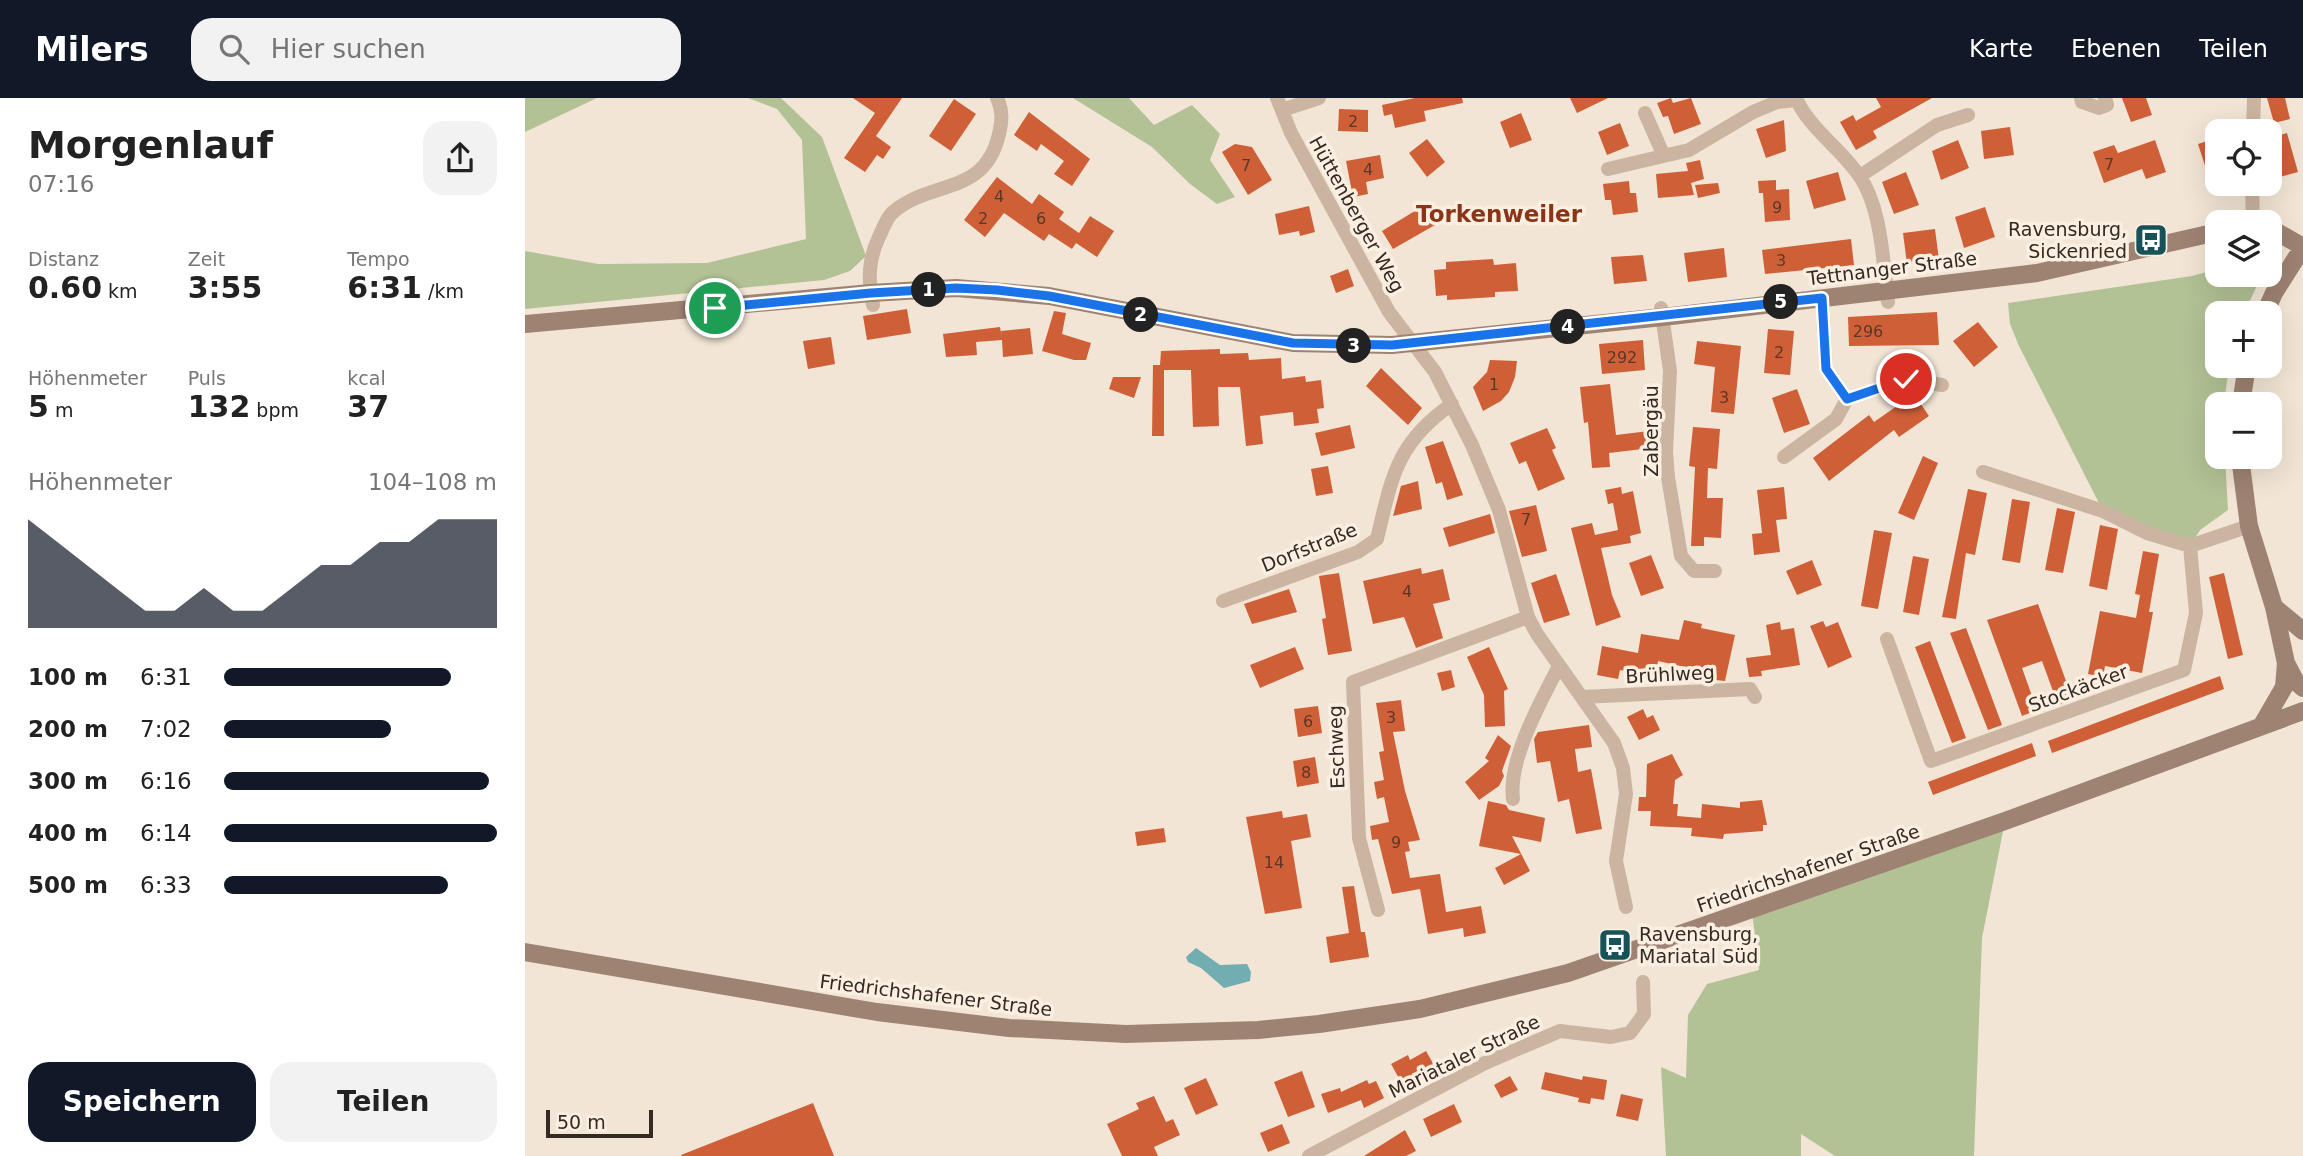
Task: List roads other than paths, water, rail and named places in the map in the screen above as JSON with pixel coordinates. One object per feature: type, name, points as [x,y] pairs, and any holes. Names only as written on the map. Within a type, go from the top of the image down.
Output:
[{"type":"street","points":[[872,299],[869,265],[890,215],[907,203],[961,184],[982,170],[994,153],[1002,109],[997,98]]},
{"type":"street","points":[[1280,104],[1319,98]]},
{"type":"street","points":[[2081,98],[2082,103],[2099,108],[2107,105],[2105,98]]},
{"type":"street","points":[[2253,119],[2254,98]]},
{"type":"street","points":[[1608,169],[1689,150],[1753,112],[1777,102],[1796,99],[1860,176],[1873,211],[1887,296]]},
{"type":"street","name":"Hüttenberger Weg","points":[[1280,104],[1291,133],[1389,312],[1413,344]]},
{"type":"street","points":[[1645,113],[1663,154]]},
{"type":"street","points":[[1860,176],[1937,125],[1968,115]]},
{"type":"street","name":"Tettnanger Straße","points":[[525,324],[872,299],[956,288],[1049,296],[1293,343],[1338,346],[1413,344],[1662,313],[1822,298],[1887,296],[2062,269],[2205,235]]},
{"type":"street","points":[[2272,301],[2303,247],[2282,235]]},
{"type":"street","points":[[1822,298],[1826,369],[1847,399]]},
{"type":"street","name":"Zabergäu","points":[[1662,313],[1670,371],[1666,452],[1681,556],[1694,570],[1715,571]]},
{"type":"street","points":[[1413,344],[1435,372],[1452,404],[1499,510],[1528,617],[1558,668],[1614,743],[1623,768],[1626,794],[1616,861],[1626,907]]},
{"type":"street","points":[[1784,457],[1836,419],[1847,399],[1906,379],[1942,386]]},
{"type":"street","name":"Dorfstraße","points":[[1223,601],[1357,552],[1377,539],[1392,475],[1413,436],[1452,404]]},
{"type":"street","points":[[2242,469],[2249,526],[2274,607],[2285,663],[2284,687],[2262,725]]},
{"type":"street","points":[[1983,472],[2027,489],[2067,498],[2147,533],[2190,546],[2249,526]]},
{"type":"street","name":"Stockäcker","points":[[1887,639],[1931,761],[2184,670],[2196,613],[2190,546]]},
{"type":"street","points":[[2274,607],[2303,631]]},
{"type":"street","name":"Eschweg","points":[[1378,910],[1359,838],[1353,682],[1528,617]]},
{"type":"street","points":[[2285,663],[2296,682],[2303,688]]},
{"type":"street","points":[[1513,799],[1510,780],[1539,705],[1558,668]]},
{"type":"street","name":"Brühlweg","points":[[1583,698],[1750,689],[1755,696]]},
{"type":"street","name":"Friedrichshafener Straße","points":[[528,954],[877,1012],[1009,1028],[1126,1034],[1258,1030],[1319,1024],[1420,1009],[1580,970],[2005,821],[2303,711]]},
{"type":"street","name":"Mariataler Straße","points":[[1309,1156],[1485,1063],[1560,1031],[1611,1037],[1630,1033],[1644,1014],[1643,982]]},
{"type":"water","points":[[1196,948],[1220,965],[1247,964],[1251,972],[1250,981],[1224,988],[1201,968],[1188,962],[1186,957]]},
{"type":"place","name":"Ravensburg, Sickenried","points":[[2151,240]]},
{"type":"place","name":"Ravensburg, Mariatal Süd","points":[[1615,945]]},
{"type":"district","name":"Torkenweiler","points":[[1499,214]]}]
